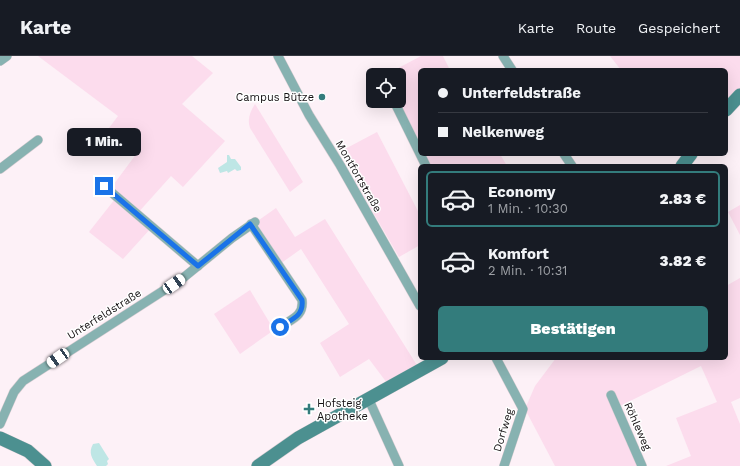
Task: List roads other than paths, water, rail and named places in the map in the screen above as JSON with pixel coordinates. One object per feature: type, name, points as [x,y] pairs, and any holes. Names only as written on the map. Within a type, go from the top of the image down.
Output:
[{"type":"main road","points":[[728,108],[740,95]]},
{"type":"main road","points":[[258,466],[298,438],[369,400],[439,360]]},
{"type":"main road","points":[[0,438],[28,451],[45,466]]},
{"type":"street","points":[[0,61],[7,56]]},
{"type":"street","name":"Montfortstraße","points":[[278,56],[309,115],[340,165],[418,302]]},
{"type":"street","points":[[503,56],[511,68]]},
{"type":"street","points":[[397,108],[418,150]]},
{"type":"street","points":[[0,169],[38,140]]},
{"type":"street","points":[[104,186],[198,266]]},
{"type":"street","name":"Unterfeldstraße","points":[[0,424],[14,392],[23,381],[127,313],[155,297],[253,223],[302,300],[303,307],[299,314],[280,327]]},
{"type":"street","name":"Dorfweg","points":[[497,360],[523,409],[504,466]]},
{"type":"street","name":"Röhleweg","points":[[611,395],[642,466]]},
{"type":"street","points":[[369,400],[400,466]]},
{"type":"water","points":[[227,155],[229,155],[231,159],[235,159],[241,167],[241,170],[237,171],[235,169],[228,173],[227,171],[220,173],[218,168],[227,162]]},
{"type":"water","points":[[99,443],[109,459],[106,466],[97,466],[91,455],[93,444]]},
{"type":"place","name":"Campus Bütze","points":[[322,97]]},
{"type":"place","name":"Hofsteig Apotheke","points":[[309,409]]}]
